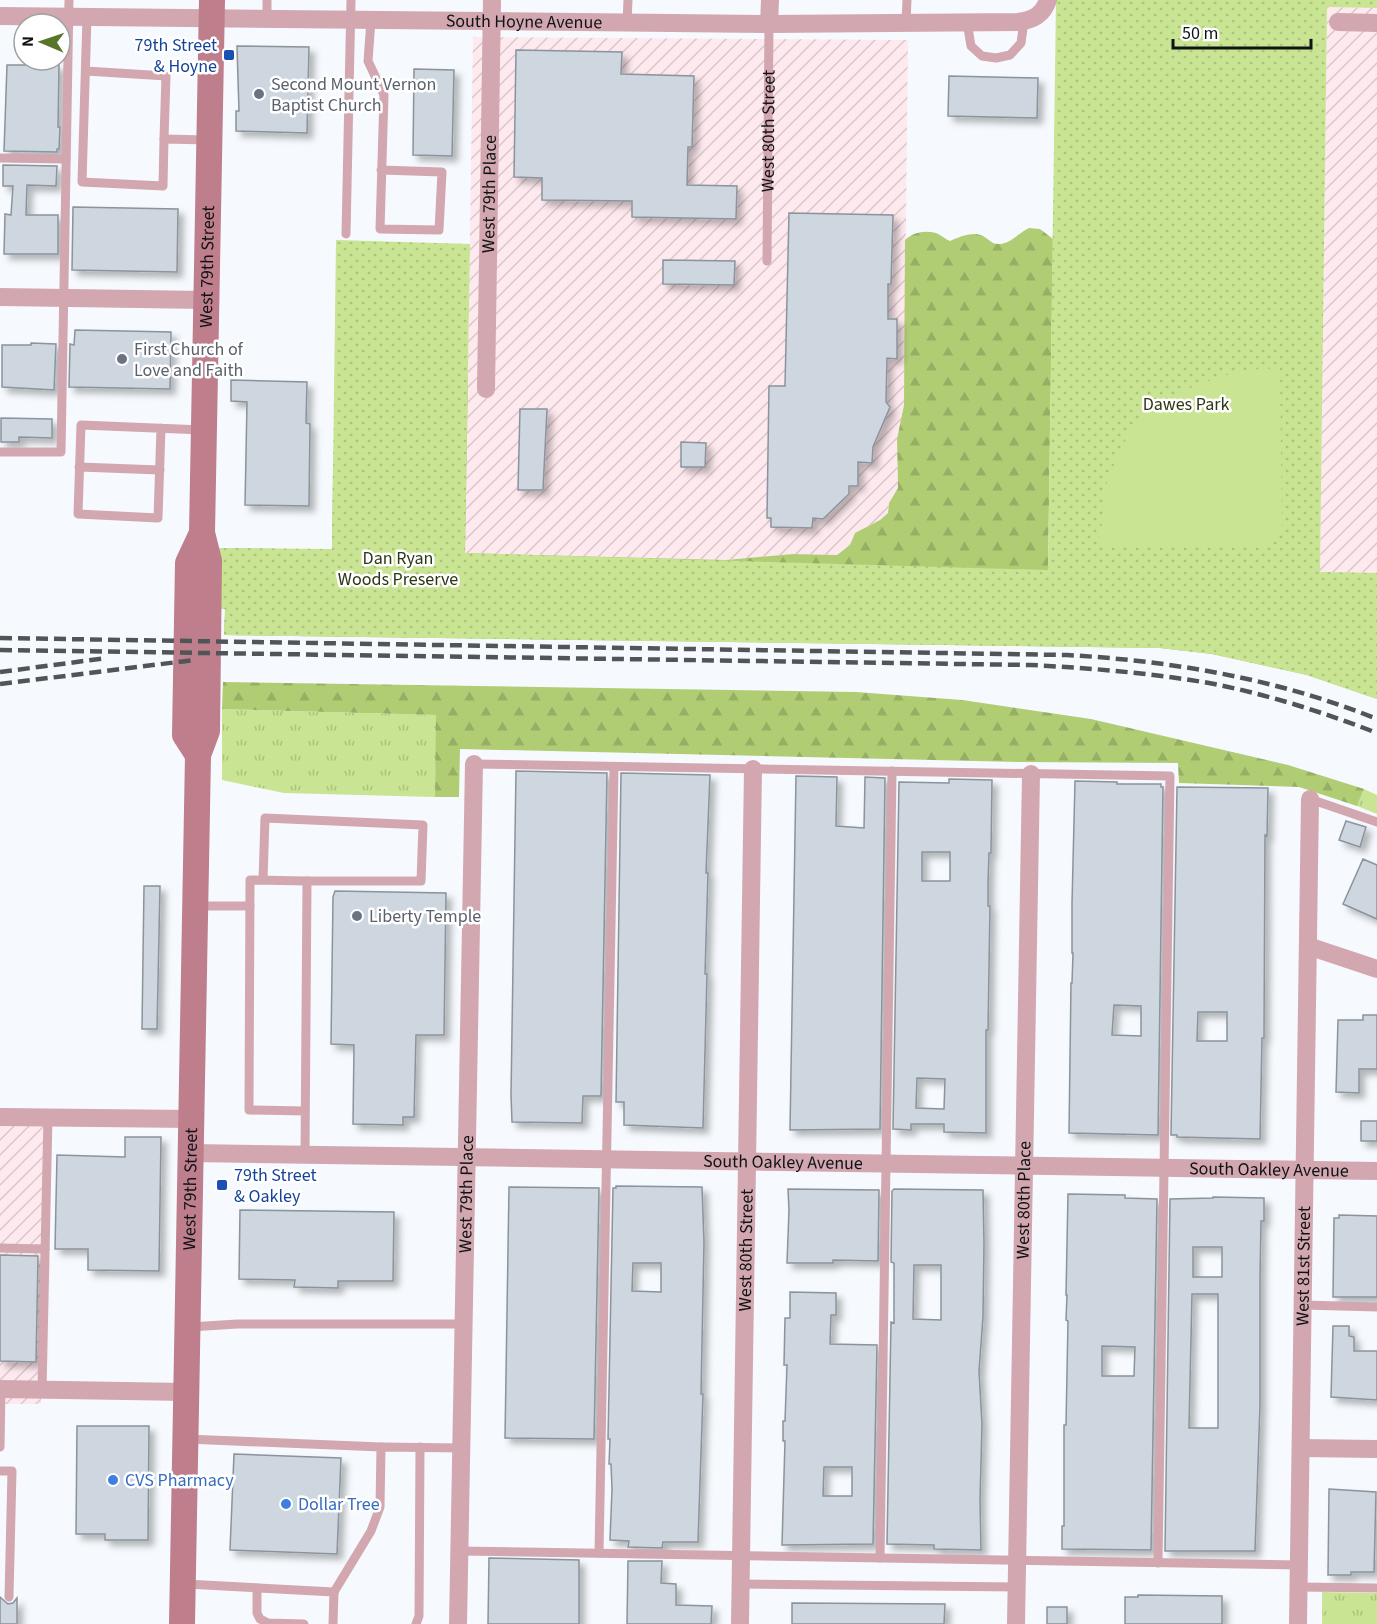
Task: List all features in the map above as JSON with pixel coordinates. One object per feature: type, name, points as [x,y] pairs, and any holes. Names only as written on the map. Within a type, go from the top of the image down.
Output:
[{"type":"main road","name":"West 79th Street","points":[[182,1624],[198,755],[207,731],[209,561],[202,533],[212,9]]},
{"type":"street","name":"West 79th Place","points":[[486,389],[492,0]]},
{"type":"street","name":"West 80th Street","points":[[769,24],[770,0]]},
{"type":"street","name":"South Hoyne Avenue","points":[[0,16],[75,11],[267,9],[371,20],[769,24],[968,22],[1023,21],[1036,17],[1046,5]]},
{"type":"street","points":[[1338,22],[1377,23]]},
{"type":"street","points":[[0,297],[206,300]]},
{"type":"street","name":"West 79th Place","points":[[458,1624],[474,765]]},
{"type":"street","name":"West 80th Street","points":[[740,1624],[753,769]]},
{"type":"street","name":"West 80th Place","points":[[1016,1624],[1031,774]]},
{"type":"street","name":"West 81st Street","points":[[1298,1624],[1310,798]]},
{"type":"street","points":[[1308,946],[1377,969]]},
{"type":"street","points":[[0,1117],[192,1119]]},
{"type":"street","name":"South Oakley Avenue","points":[[191,1153],[1377,1171]]},
{"type":"street","points":[[1,1389],[187,1392]]},
{"type":"street","points":[[1301,1448],[1377,1449]]},
{"type":"lane","points":[[346,234],[351,0]]},
{"type":"lane","points":[[627,23],[628,0]]},
{"type":"lane","points":[[906,22],[907,0]]},
{"type":"lane","points":[[75,11],[86,71],[82,182],[163,186],[166,76],[86,71]]},
{"type":"lane","points":[[0,452],[61,452],[66,159],[75,11]]},
{"type":"lane","points":[[371,20],[368,61],[384,94],[381,170],[380,229],[439,230],[442,172],[381,170]]},
{"type":"lane","points":[[968,22],[971,46],[982,56],[996,58],[1010,55],[1021,43],[1023,21]]},
{"type":"lane","name":"West 80th Street","points":[[767,261],[769,24]]},
{"type":"lane","points":[[165,139],[209,140]]},
{"type":"lane","points":[[0,158],[66,159]]},
{"type":"lane","points":[[161,428],[158,518],[78,514],[81,424],[204,430]]},
{"type":"lane","points":[[80,467],[160,470]]},
{"type":"lane","points":[[474,765],[1170,776],[1158,1563]]},
{"type":"lane","points":[[599,1553],[614,767]]},
{"type":"lane","points":[[880,1558],[892,771]]},
{"type":"lane","points":[[1310,798],[1377,822]]},
{"type":"lane","points":[[263,880],[265,818],[423,825],[422,881],[250,880],[249,1110],[305,1111]]},
{"type":"lane","points":[[305,1155],[307,881]]},
{"type":"lane","points":[[196,906],[250,906]]},
{"type":"lane","points":[[42,1390],[48,1117]]},
{"type":"lane","points":[[0,1248],[45,1249]]},
{"type":"lane","points":[[1303,1305],[1377,1307]]},
{"type":"lane","points":[[188,1327],[237,1324],[464,1324]]},
{"type":"lane","points":[[0,1447],[1,1389]]},
{"type":"lane","points":[[186,1439],[461,1448]]},
{"type":"lane","points":[[333,1624],[334,1592],[371,1531],[380,1507],[381,1447]]},
{"type":"lane","points":[[416,1624],[419,1616],[420,1447]]},
{"type":"lane","points":[[0,1471],[12,1471],[9,1597]]},
{"type":"lane","points":[[460,1551],[1299,1565]]},
{"type":"lane","points":[[183,1584],[334,1592]]},
{"type":"lane","points":[[741,1584],[1017,1587]]},
{"type":"lane","points":[[1299,1587],[1377,1588]]},
{"type":"lane","points":[[257,1588],[257,1613],[260,1619],[268,1623],[304,1624]]},
{"type":"shaded area","points":[[1327,7],[1377,8],[1377,573],[1320,572]]},
{"type":"shaded area","points":[[473,37],[908,40],[904,405],[897,439],[898,488],[889,503],[888,513],[880,520],[855,533],[850,545],[837,555],[793,554],[726,560],[465,553]]},
{"type":"shaded area","points":[[0,1108],[48,1109],[41,1404],[0,1404]]},
{"type":"green space","name":"Dawes Park","points":[[1056,0],[1377,0],[1377,8],[1327,7],[1320,572],[1377,573],[1377,699],[1307,675],[1212,654],[1160,648],[224,635],[225,609],[218,609],[219,548],[332,549],[336,240],[470,244],[465,553],[1048,570]]},
{"type":"green space","name":"Dan Ryan Woods Preserve","points":[[1029,228],[1040,229],[1053,239],[1048,570],[1377,573],[1377,699],[1307,675],[1212,654],[1160,648],[224,635],[228,548],[332,550],[333,468],[468,375],[465,553],[726,560],[793,554],[837,555],[850,545],[855,533],[880,520],[888,513],[889,503],[898,488],[897,439],[904,405],[905,240],[915,233],[928,232],[936,233],[950,241],[975,234],[1000,244],[1008,242]]},
{"type":"green space","name":"Dawes Park","points":[[1280,368],[1282,529],[1266,547],[1099,545],[1107,481],[1129,433],[1147,411],[1174,394],[1214,379],[1242,370]]},
{"type":"green space","points":[[223,682],[856,692],[962,700],[1091,719],[1288,765],[1364,789],[1357,806],[1299,787],[1179,783],[1178,763],[1018,762],[460,749],[459,797],[435,797],[436,715],[222,709]]},
{"type":"green space","points":[[222,709],[437,715],[435,797],[284,793],[222,780]]},
{"type":"green space","points":[[1364,789],[1377,795],[1377,814],[1357,806]]},
{"type":"green space","points":[[1322,1592],[1377,1593],[1377,1624],[1322,1624]]},
{"type":"building","points":[[237,46],[309,47],[307,133],[236,131],[236,111],[239,111]]},
{"type":"building","points":[[516,50],[622,52],[621,74],[694,76],[692,147],[688,147],[687,185],[737,186],[736,219],[632,217],[632,201],[542,200],[542,178],[514,177]]},
{"type":"building","points":[[7,65],[12,65],[12,72],[59,72],[58,127],[60,127],[57,152],[4,151]]},
{"type":"building","points":[[414,69],[454,70],[452,156],[413,155]]},
{"type":"building","points":[[949,76],[1038,78],[1037,118],[948,116]]},
{"type":"building","points":[[3,165],[57,166],[56,186],[27,185],[26,215],[58,215],[58,254],[4,254],[5,214],[11,215],[13,186],[3,186]]},
{"type":"building","points":[[73,207],[178,209],[177,272],[72,270]]},
{"type":"building","points":[[789,213],[893,215],[888,319],[897,319],[897,359],[887,358],[886,402],[890,407],[873,447],[872,463],[858,462],[858,486],[849,486],[849,494],[823,519],[813,518],[812,528],[771,527],[771,518],[767,518],[769,386],[785,386]]},
{"type":"building","points":[[663,260],[735,261],[734,285],[663,284]]},
{"type":"building","name":"First Church of Love and Faith","points":[[75,330],[171,332],[170,389],[69,387],[70,344],[74,345]]},
{"type":"building","points":[[31,343],[56,344],[54,390],[2,387],[2,345],[31,345]]},
{"type":"building","points":[[231,380],[307,382],[306,423],[310,424],[309,506],[245,505],[247,402],[231,401]]},
{"type":"building","points":[[520,409],[547,409],[543,490],[518,490]]},
{"type":"building","points":[[1,418],[52,419],[52,438],[19,437],[19,442],[1,442]]},
{"type":"building","points":[[681,442],[706,443],[705,467],[681,467]]},
{"type":"building","points":[[516,771],[607,773],[601,1096],[583,1096],[582,1123],[512,1122]]},
{"type":"building","points":[[621,773],[710,775],[706,873],[708,873],[705,974],[707,974],[703,1128],[624,1125],[624,1102],[616,1102]]},
{"type":"building","points":[[796,776],[837,777],[836,826],[864,828],[865,777],[885,778],[880,1129],[790,1130]]},
{"type":"building","points":[[949,779],[992,780],[991,853],[989,853],[988,882],[988,906],[990,906],[988,1030],[986,1030],[986,1133],[944,1132],[944,1124],[911,1124],[911,1130],[893,1129],[899,782],[949,783]],"holes":[[[922,852],[950,852],[950,881],[922,881]],[[917,1078],[945,1079],[944,1109],[916,1108]]]},
{"type":"building","points":[[1075,781],[1161,784],[1163,787],[1158,1135],[1069,1133]],"holes":[[[1114,1005],[1141,1006],[1141,1036],[1112,1035]]]},
{"type":"building","points":[[1177,787],[1268,788],[1267,836],[1265,835],[1264,1038],[1262,1038],[1260,1139],[1171,1135]],"holes":[[[1198,1012],[1227,1012],[1227,1041],[1197,1041]]]},
{"type":"building","points":[[1346,821],[1366,827],[1360,847],[1339,840]]},
{"type":"building","points":[[1363,859],[1377,865],[1377,919],[1343,904]]},
{"type":"building","points":[[144,886],[160,886],[157,1029],[142,1029]]},
{"type":"building","points":[[335,891],[446,893],[444,1035],[416,1035],[414,1117],[403,1117],[403,1125],[353,1124],[354,1045],[331,1044],[333,897]]},
{"type":"building","points":[[1363,1015],[1377,1015],[1377,1069],[1359,1069],[1359,1093],[1336,1092],[1338,1020],[1363,1020]]},
{"type":"building","points":[[1361,1121],[1377,1121],[1377,1141],[1361,1141]]},
{"type":"building","points":[[125,1137],[161,1137],[159,1271],[88,1270],[88,1249],[55,1249],[57,1155],[125,1157]]},
{"type":"building","points":[[616,1186],[702,1187],[704,1242],[701,1394],[703,1394],[698,1542],[663,1542],[662,1548],[628,1547],[629,1541],[610,1540],[612,1489],[611,1464],[609,1464],[610,1439],[608,1439],[613,1188]],"holes":[[[633,1263],[661,1263],[661,1292],[632,1291]]]},
{"type":"building","points":[[509,1187],[599,1188],[594,1439],[505,1438]]},
{"type":"building","points":[[788,1189],[879,1190],[878,1261],[833,1260],[833,1263],[787,1263]]},
{"type":"building","points":[[894,1189],[983,1190],[983,1317],[979,1371],[982,1424],[981,1550],[934,1549],[934,1545],[887,1544],[891,1322],[894,1323],[894,1263],[891,1262],[892,1191]],"holes":[[[914,1265],[941,1265],[941,1320],[913,1319]]]},
{"type":"building","points":[[1068,1194],[1125,1195],[1125,1198],[1157,1199],[1151,1550],[1062,1549],[1068,1321],[1066,1320]],"holes":[[[1102,1346],[1135,1347],[1134,1376],[1102,1376]]]},
{"type":"building","points":[[1264,1198],[1264,1221],[1261,1221],[1260,1405],[1255,1551],[1165,1551],[1170,1199]],"holes":[[[1193,1247],[1222,1247],[1222,1277],[1193,1277]],[[1192,1294],[1218,1294],[1218,1428],[1189,1428]]]},
{"type":"building","points":[[240,1210],[394,1212],[393,1281],[338,1281],[338,1288],[294,1287],[295,1280],[239,1279]]},
{"type":"building","points":[[1339,1215],[1377,1216],[1377,1297],[1333,1297],[1334,1218],[1339,1218]]},
{"type":"building","points":[[0,1255],[38,1256],[36,1362],[0,1361]]},
{"type":"building","points":[[790,1292],[836,1293],[836,1315],[831,1315],[830,1344],[877,1345],[873,1544],[782,1545],[785,1441],[783,1441],[783,1421],[785,1421],[787,1365],[784,1365],[785,1318],[790,1318]],"holes":[[[824,1467],[852,1467],[852,1496],[823,1496]]]},
{"type":"building","points":[[1333,1326],[1349,1326],[1349,1336],[1354,1337],[1354,1351],[1377,1351],[1377,1400],[1331,1397]]},
{"type":"building","name":"CVS Pharmacy","points":[[77,1426],[149,1426],[148,1540],[105,1540],[105,1534],[76,1534]]},
{"type":"building","name":"Dollar Tree","points":[[234,1454],[341,1458],[337,1554],[230,1550]]},
{"type":"building","points":[[1329,1489],[1376,1492],[1374,1572],[1328,1575]]},
{"type":"building","points":[[489,1558],[579,1560],[579,1624],[488,1624]]},
{"type":"building","points":[[628,1561],[662,1561],[661,1583],[676,1584],[676,1605],[712,1606],[711,1624],[627,1624]]},
{"type":"building","points":[[1138,1595],[1222,1596],[1222,1624],[1125,1624],[1125,1597],[1138,1597]]},
{"type":"building","points":[[0,1597],[8,1604],[13,1603],[17,1598],[17,1624],[0,1624]]},
{"type":"building","points":[[792,1603],[945,1604],[944,1624],[792,1624]]},
{"type":"building","points":[[1047,1607],[1067,1607],[1067,1624],[1047,1624]]},
{"type":"railway","points":[[0,638],[1067,655],[1146,662],[1225,674],[1302,693],[1377,719]]},
{"type":"railway","points":[[0,650],[1053,666],[1098,669],[1209,683],[1294,704],[1377,733]]},
{"type":"railway","points":[[0,672],[107,658]]},
{"type":"railway","points":[[0,684],[194,660]]},
{"type":"place","name":"79th Street & Hoyne","points":[[229,55]]},
{"type":"place","name":"Second Mount Vernon Baptist Church","points":[[259,94]]},
{"type":"place","name":"First Church of Love and Faith","points":[[122,359]]},
{"type":"place","name":"Liberty Temple","points":[[357,916]]},
{"type":"place","name":"79th Street & Oakley","points":[[222,1185]]},
{"type":"place","name":"CVS Pharmacy","points":[[113,1480]]},
{"type":"place","name":"Dollar Tree","points":[[286,1504]]}]
